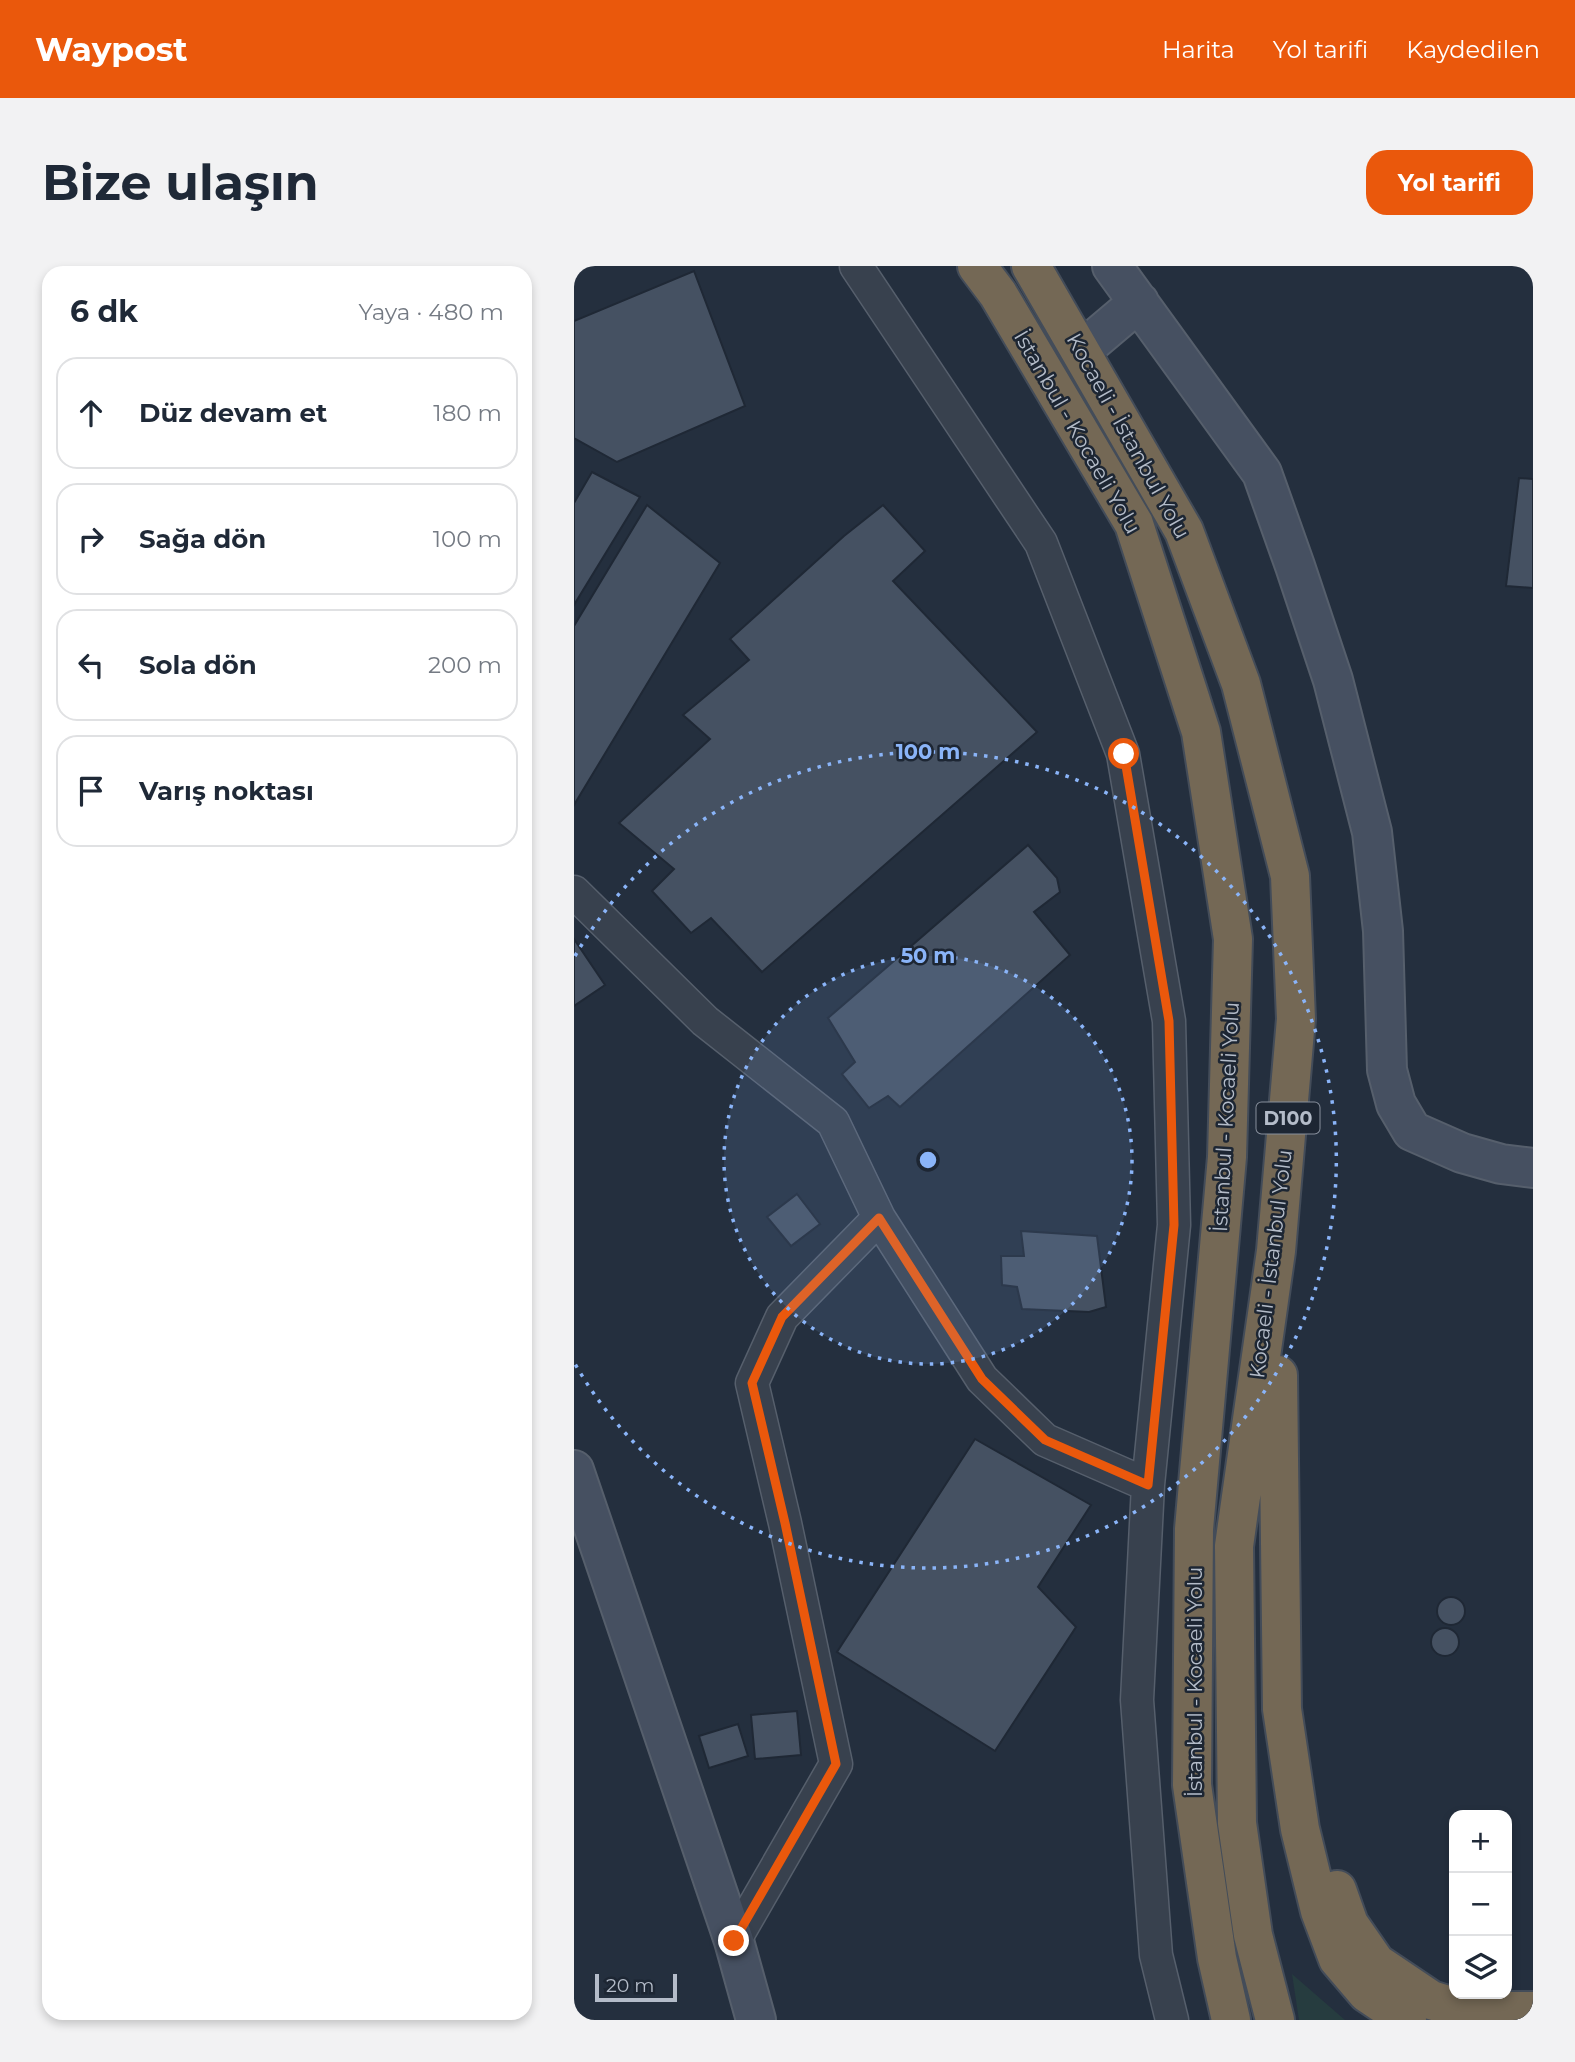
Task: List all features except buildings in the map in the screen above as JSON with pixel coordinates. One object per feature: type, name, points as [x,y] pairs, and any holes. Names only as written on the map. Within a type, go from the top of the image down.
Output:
[{"type":"highway","name":"İstanbul - Kocaeli Yolu","points":[[977,266],[998,294],[1134,524],[1201,732],[1233,939],[1227,1157],[1194,1529],[1192,1785],[1217,1958],[1231,2020]]},
{"type":"highway","name":"Kocaeli - İstanbul Yolu","points":[[1031,266],[1184,531],[1241,684],[1290,876],[1296,1019],[1276,1251],[1234,1546],[1237,1823],[1253,1936],[1275,2020]]},
{"type":"highway","points":[[1276,1251],[1282,1709],[1300,1829],[1320,1912],[1338,1959],[1367,1993],[1406,2020]]},
{"type":"highway","points":[[1289,1760],[1349,1924],[1376,1963],[1431,2000],[1467,2011],[1533,2011]]},
{"type":"main road","points":[[1112,266],[1262,473],[1333,680],[1372,832],[1383,931],[1387,1070],[1396,1104],[1412,1131],[1475,1157],[1533,1168]]},
{"type":"main road","points":[[1081,351],[1139,302]]},
{"type":"main road","points":[[574,1470],[734,1941],[756,2020]]},
{"type":"street","points":[[856,266],[1041,543],[1124,754],[1169,1021],[1174,1225],[1148,1485],[1137,1700],[1156,1955],[1172,2020]]},
{"type":"street","points":[[574,892],[705,1021],[833,1122],[879,1218],[982,1379],[1045,1440],[1148,1485]]},
{"type":"street","points":[[734,1941],[836,1764],[752,1383],[782,1317],[879,1218]]},
{"type":"green space","points":[[1292,1974],[1345,2020],[1299,2020]]},
{"type":"route","points":[[734,1941],[836,1764],[752,1383],[782,1317],[879,1218],[982,1379],[1045,1440],[1148,1485],[1174,1225],[1169,1021],[1124,754]]}]
